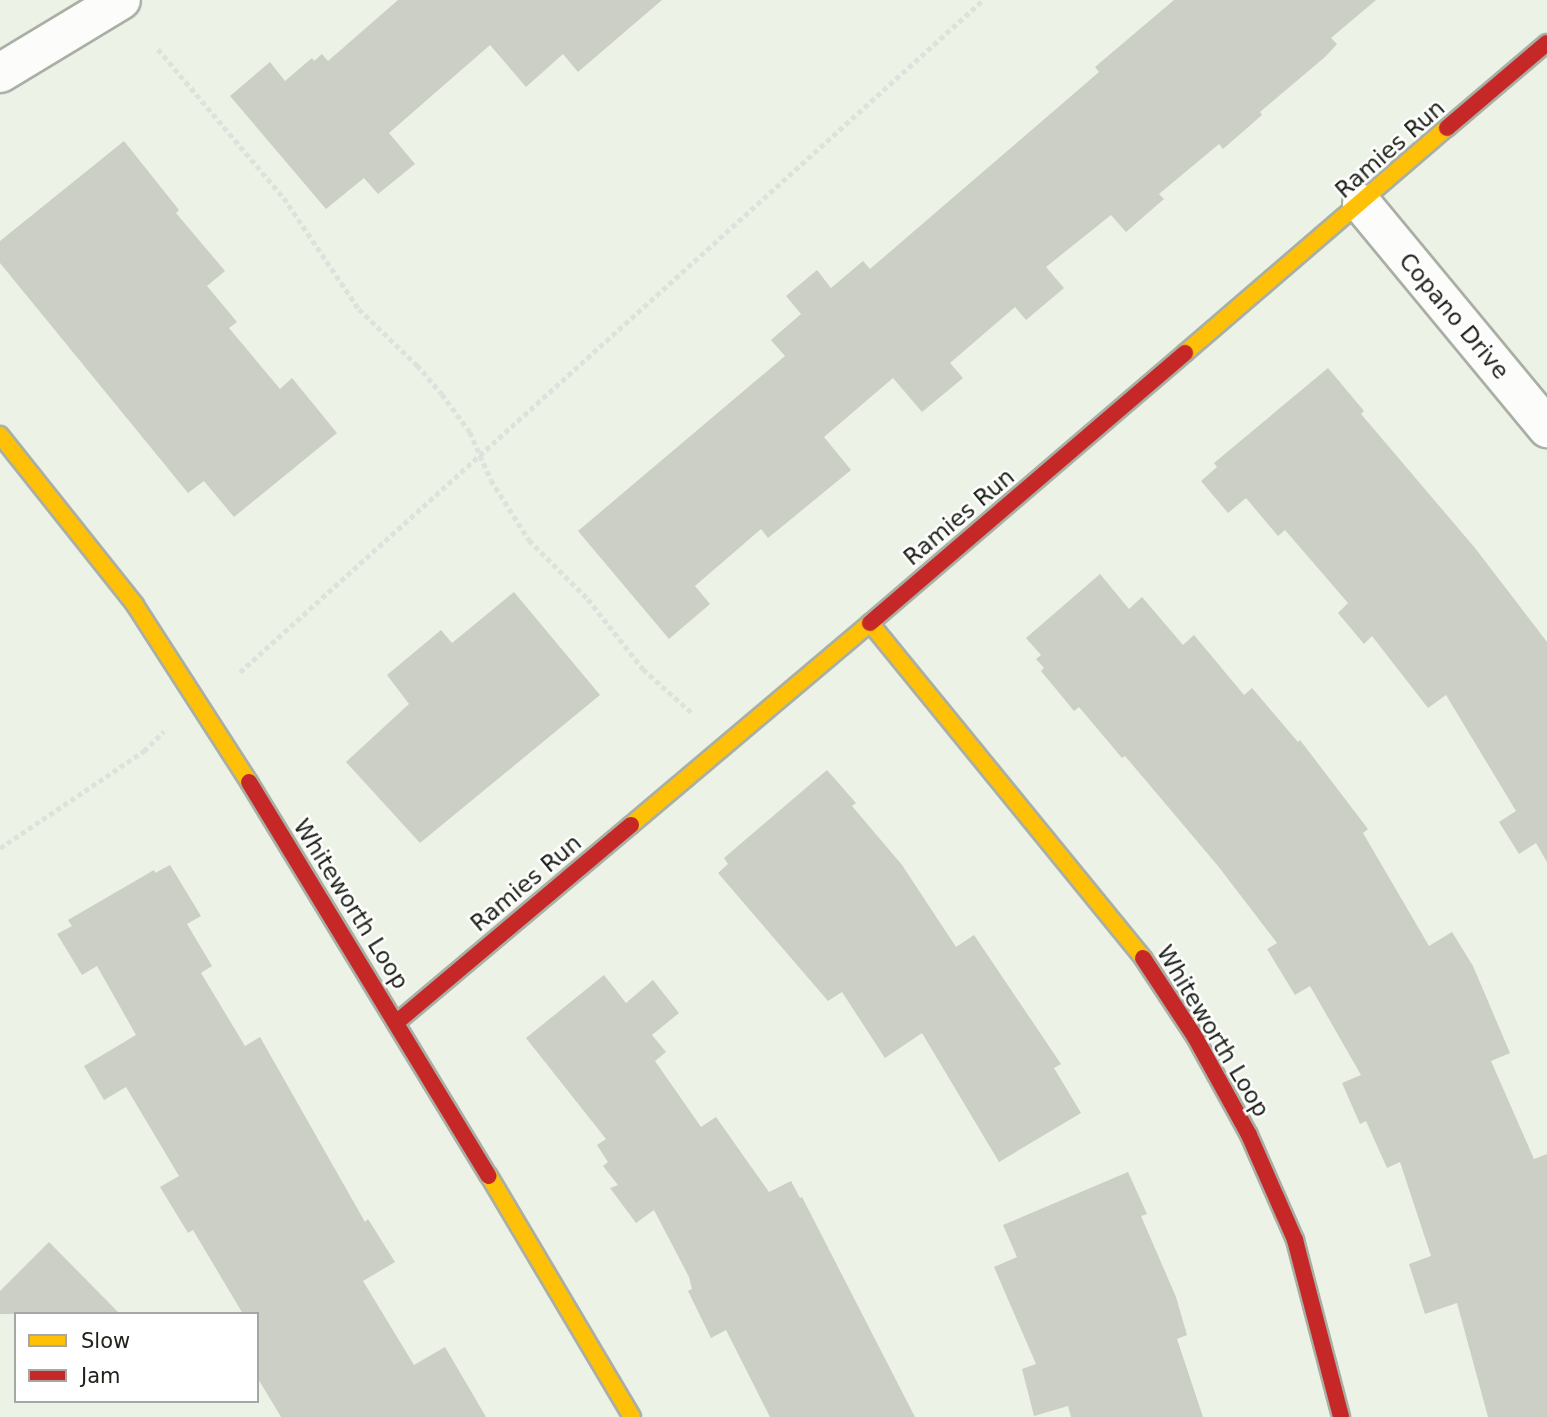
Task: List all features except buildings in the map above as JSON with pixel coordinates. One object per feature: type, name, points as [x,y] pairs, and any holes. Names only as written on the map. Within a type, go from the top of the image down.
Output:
[{"type":"street","points":[[0,73],[121,0]]},
{"type":"street","name":"Ramies Run","points":[[397,1022],[870,624],[1547,43]]},
{"type":"street","name":"Copano Drive","points":[[1362,204],[1547,428]]},
{"type":"street","name":"Whiteworth Loop","points":[[0,435],[135,605],[200,703],[397,1022],[632,1417]]},
{"type":"street","name":"Whiteworth Loop","points":[[870,624],[1136,947],[1195,1037],[1249,1135],[1294,1240],[1329,1362],[1341,1417]]},
{"type":"path","points":[[240,672],[983,0]]},
{"type":"path","points":[[158,49],[284,198],[319,247],[342,288],[359,309],[417,365],[442,394],[470,432],[491,480],[529,540],[588,598],[643,670],[692,713]]},
{"type":"path","points":[[0,848],[144,751],[166,728]]},
{"type":"traffic: slow","points":[[1185,353],[1447,128]]},
{"type":"traffic: slow","points":[[0,435],[135,605],[249,782]]},
{"type":"traffic: slow","points":[[870,623],[1143,958]]},
{"type":"traffic: slow","points":[[631,825],[870,623]]},
{"type":"traffic: slow","points":[[489,1176],[632,1417]]},
{"type":"traffic: jam","points":[[1447,128],[1547,43]]},
{"type":"traffic: jam","points":[[870,623],[1185,353]]},
{"type":"traffic: jam","points":[[249,782],[489,1176]]},
{"type":"traffic: jam","points":[[397,1022],[631,825]]},
{"type":"traffic: jam","points":[[1143,958],[1195,1037],[1249,1135],[1295,1240],[1341,1417]]}]
